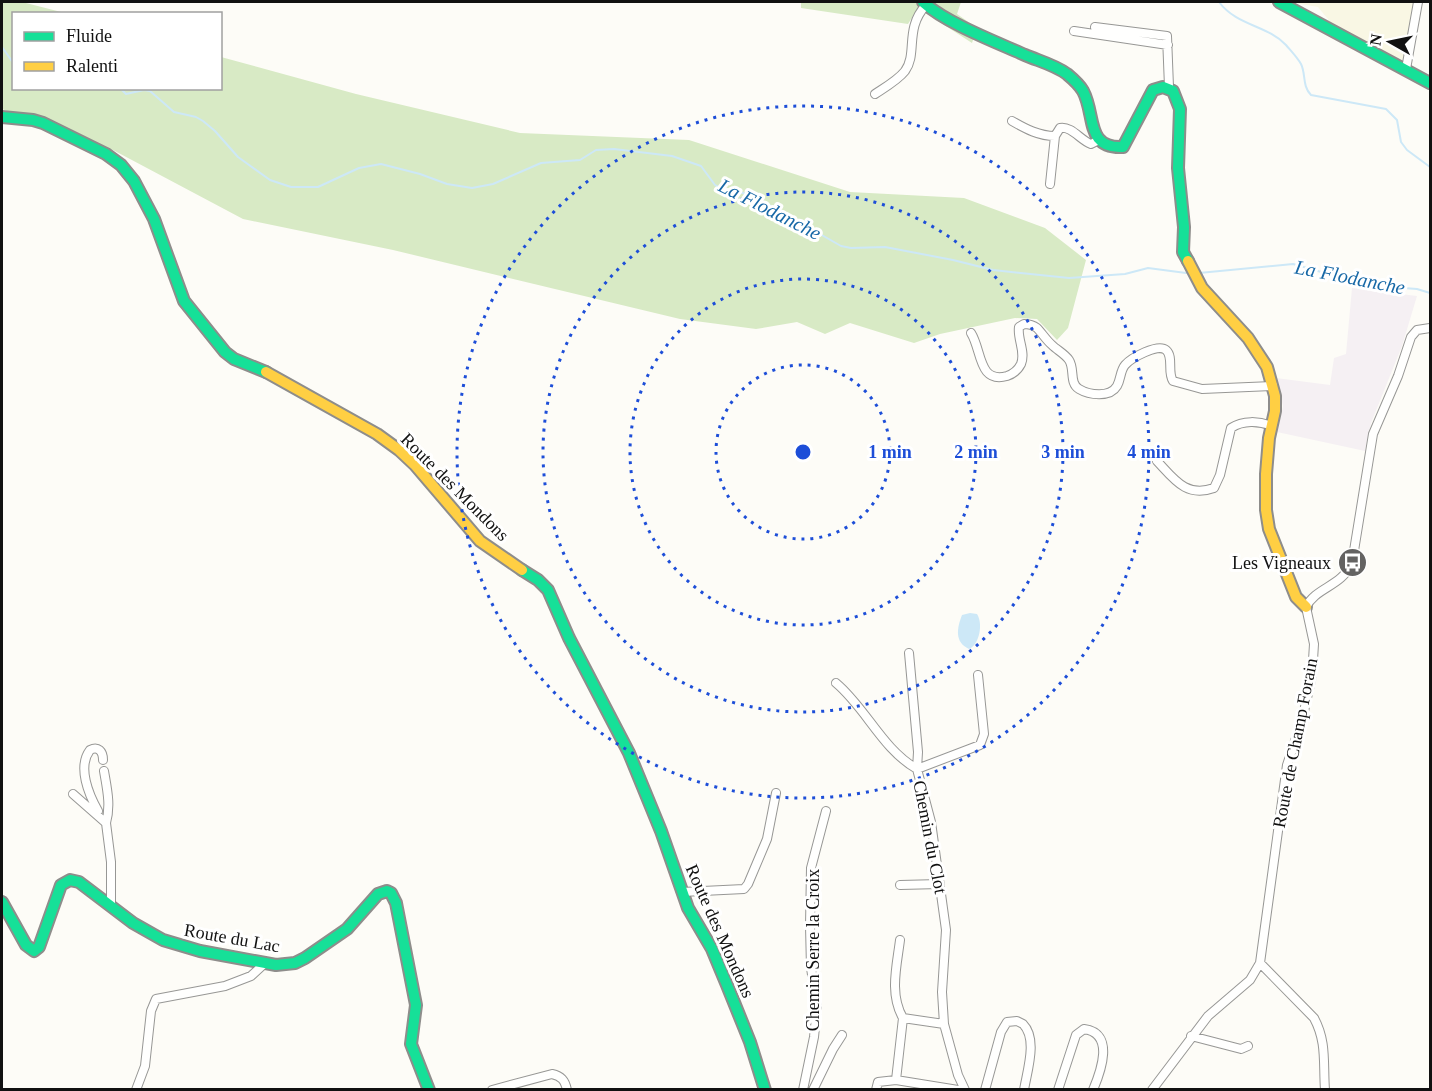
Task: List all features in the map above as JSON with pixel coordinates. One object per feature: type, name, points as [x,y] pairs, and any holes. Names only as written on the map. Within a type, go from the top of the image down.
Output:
[{"type":"street","points":[[1279,2],[1431,83]]},
{"type":"street","points":[[1406,69],[1418,2]]},
{"type":"street","points":[[875,94],[904,73],[909,59],[914,23],[924,3],[993,42],[1066,74],[1082,89],[1093,130],[1099,140],[1109,147],[1123,147],[1153,90],[1169,87]]},
{"type":"street","points":[[1095,27],[1167,36],[1169,87],[1176,96],[1180,109],[1178,168],[1184,227],[1182,252],[1202,288],[1248,338],[1268,367],[1275,396],[1266,474],[1266,510],[1269,529],[1296,597],[1306,607],[1312,598],[1339,580],[1352,563],[1375,428],[1398,376],[1411,337],[1417,330],[1431,328]]},
{"type":"street","points":[[1074,31],[1168,45]]},
{"type":"street","name":"Route des Mondons","points":[[2,117],[43,123],[106,154],[121,165],[134,181],[154,219],[184,301],[225,352],[234,359],[277,377],[377,434],[399,450],[415,465],[480,541],[538,580],[548,591],[569,638],[629,753],[661,831],[688,908],[712,948],[750,1042],[765,1089]]},
{"type":"street","points":[[1012,121],[1028,131],[1055,136]]},
{"type":"street","points":[[1050,184],[1055,136],[1060,128],[1066,127],[1083,141],[1091,144],[1099,140]]},
{"type":"street","points":[[970,333],[983,367],[994,378],[1009,376],[1021,365],[1023,357],[1018,333],[1019,327],[1024,324],[1036,327],[1068,359],[1071,363],[1073,382],[1082,391],[1109,393],[1117,386],[1127,363],[1149,350],[1158,348],[1164,348],[1170,357],[1169,375],[1173,381],[1202,389],[1273,386]]},
{"type":"street","points":[[1156,461],[1184,488],[1204,492],[1214,488],[1220,475],[1231,428],[1236,424],[1253,422],[1272,426]]},
{"type":"street","name":"Route de Champ Forain","points":[[1152,1089],[1208,1016],[1250,981],[1260,963],[1287,765],[1302,720],[1312,676],[1314,644],[1306,607]]},
{"type":"street","points":[[909,653],[918,752],[917,769],[980,745],[984,734],[978,675]]},
{"type":"street","name":"Chemin du Clot","points":[[836,683],[849,693],[899,756],[917,769],[931,822],[946,930],[942,992],[944,1024],[965,1089]]},
{"type":"street","points":[[103,760],[102,753],[99,749],[94,748],[90,750],[85,760],[87,788],[106,823]]},
{"type":"street","points":[[104,771],[109,812],[106,823],[111,862],[111,906]]},
{"type":"street","points":[[682,892],[744,889],[767,839],[776,792]]},
{"type":"street","points":[[73,794],[100,815]]},
{"type":"street","name":"Chemin Serre la Croix","points":[[803,1089],[814,1037],[817,1008],[811,968],[811,868],[826,811]]},
{"type":"street","name":"Route du Lac","points":[[2,902],[29,949],[34,951],[39,947],[61,885],[70,880],[79,882],[148,932],[178,946],[264,963],[285,964],[305,958],[347,928],[378,894],[387,891],[391,893],[396,903],[416,1005],[411,1044],[429,1089]]},
{"type":"street","points":[[900,885],[940,884]]},
{"type":"street","points":[[896,1080],[903,1018],[898,1009],[895,993],[900,940]]},
{"type":"street","points":[[136,1089],[145,1066],[151,1011],[156,999],[225,986],[251,976],[264,963]]},
{"type":"street","points":[[1260,963],[1314,1018],[1320,1028],[1324,1041],[1325,1089]]},
{"type":"street","points":[[903,1018],[944,1024]]},
{"type":"street","points":[[985,1089],[1001,1032],[1007,1022],[1012,1021],[1023,1024],[1030,1034],[1024,1089]]},
{"type":"street","points":[[1058,1089],[1076,1035],[1084,1029],[1095,1032],[1100,1037],[1104,1051],[1101,1071],[1094,1089]]},
{"type":"street","name":"Chemin Serre la Croix","points":[[813,1089],[842,1035]]},
{"type":"street","points":[[1191,1036],[1241,1049],[1248,1046]]},
{"type":"street","points":[[492,1089],[552,1074],[559,1075],[563,1079],[567,1089]]},
{"type":"street","points":[[876,1089],[878,1082],[896,1080],[958,1089]]},
{"type":"shaded area","points":[[1289,2],[1415,2],[1406,55],[1403,60],[1394,57],[1332,24],[1318,7]]},
{"type":"shaded area","points":[[1352,288],[1417,296],[1402,346],[1371,423],[1365,451],[1277,432],[1283,406],[1276,378],[1330,385],[1334,358],[1346,354]]},
{"type":"green space","points":[[2,2],[22,2],[61,12],[12,12],[12,90],[222,90],[222,57],[356,94],[520,133],[689,140],[850,192],[964,198],[1045,228],[1086,260],[1068,328],[1057,340],[1037,319],[1015,318],[940,334],[914,343],[850,323],[825,334],[797,322],[756,329],[680,319],[393,250],[243,219],[113,150],[2,109]]},
{"type":"green space","points":[[801,2],[961,2],[957,14],[977,28],[972,43],[918,8],[908,24],[801,8]]},
{"type":"water","points":[[977,614],[980,628],[976,643],[969,649],[961,643],[958,630],[962,615]]},
{"type":"waterway","points":[[1219,2],[1234,16],[1270,33],[1286,45],[1301,64],[1306,88],[1311,95],[1386,109],[1397,120],[1401,142],[1407,150],[1430,167]]},
{"type":"waterway","name":"La Flodanche","points":[[2,47],[12,61]]},
{"type":"waterway","name":"La Flodanche","points":[[122,90],[126,94],[144,90]]},
{"type":"waterway","name":"La Flodanche","points":[[144,90],[150,91],[174,112],[203,121],[238,157],[270,180],[291,187],[318,187],[359,168],[381,164],[447,184],[472,188],[493,184],[541,163],[580,160],[596,150],[614,149],[672,156],[701,166],[715,185],[764,202],[841,246],[885,247],[993,270],[1069,278],[1125,274],[1148,268],[1186,273]]},
{"type":"waterway","name":"La Flodanche","points":[[1199,273],[1293,264],[1378,286],[1417,289],[1430,293]]},
{"type":"traffic: fast","points":[[923,2],[958,25],[1067,74],[1083,91],[1097,136],[1111,146],[1123,147],[1153,90],[1163,87],[1173,91],[1180,109],[1178,168],[1184,227],[1183,252],[1188,261]]},
{"type":"traffic: fast","points":[[1279,2],[1430,83]]},
{"type":"traffic: fast","points":[[2,117],[43,123],[106,154],[121,165],[134,181],[154,219],[184,301],[225,352],[234,359],[266,372]]},
{"type":"traffic: fast","points":[[522,570],[538,580],[548,590],[569,638],[629,753],[661,831],[688,908],[712,949],[727,985],[750,1042],[765,1090]]},
{"type":"traffic: fast","points":[[2,902],[26,945],[34,951],[39,947],[61,885],[70,880],[79,882],[133,923],[163,940],[200,951],[276,965],[295,963],[305,958],[347,929],[378,894],[387,891],[391,893],[396,903],[416,1005],[411,1044],[429,1090]]},
{"type":"traffic: slow","points":[[1188,261],[1202,288],[1248,338],[1267,367],[1275,396],[1266,474],[1266,510],[1269,529],[1296,597],[1306,607]]},
{"type":"traffic: slow","points":[[266,372],[377,434],[399,450],[415,465],[480,541],[522,570]]},
{"type":"place","name":"Les Vigneaux","points":[[1352,563]]}]
